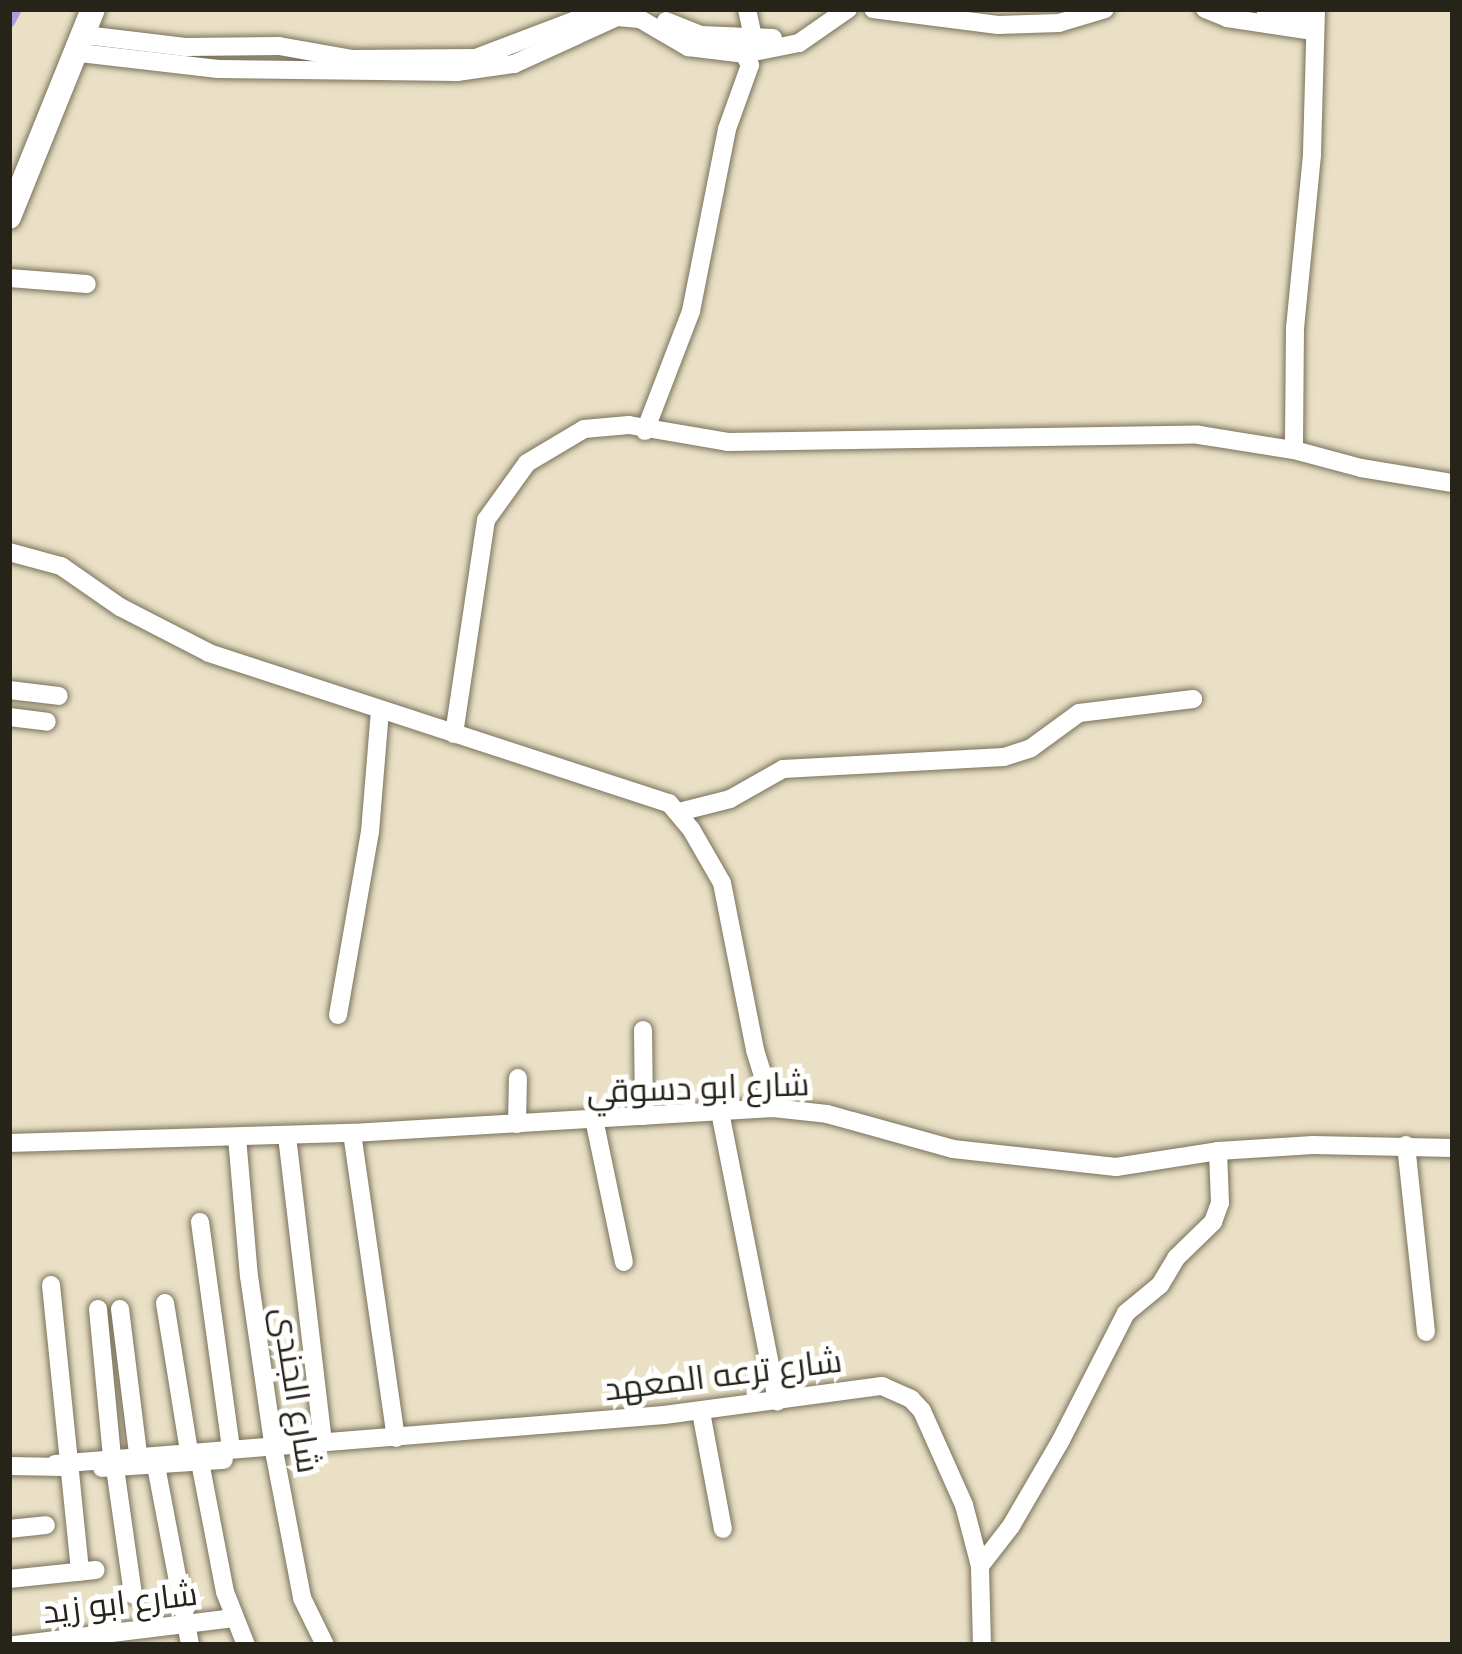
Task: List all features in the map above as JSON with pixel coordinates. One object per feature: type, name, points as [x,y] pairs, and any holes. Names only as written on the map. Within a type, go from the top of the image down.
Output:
[{"type":"main road","points":[[9,218],[83,44],[93,9]]},
{"type":"street","points":[[83,44],[278,46],[353,59],[476,58],[604,9]]},
{"type":"street","points":[[642,9],[692,33],[749,46],[786,35],[823,9]]},
{"type":"street","points":[[645,431],[691,311],[722,146],[750,65],[747,9]]},
{"type":"street","points":[[83,44],[210,68],[457,72],[514,64],[602,21],[625,16],[647,22],[688,47],[749,46],[799,43],[848,9]]},
{"type":"street","points":[[873,9],[998,25],[1059,23],[1105,9]]},
{"type":"street","points":[[1204,9],[1228,18],[1315,20]]},
{"type":"street","points":[[1265,9],[1315,20]]},
{"type":"street","points":[[1294,450],[1294,327],[1312,154],[1315,20]]},
{"type":"street","points":[[9,278],[88,284]]},
{"type":"street","points":[[454,734],[486,520],[527,463],[584,429],[605,425],[728,442],[1198,435],[1453,483]]},
{"type":"street","points":[[9,552],[61,566],[120,607],[209,652],[380,711],[655,796],[679,812],[722,883],[754,1050],[773,1108]]},
{"type":"street","points":[[9,690],[58,696]]},
{"type":"street","points":[[679,812],[730,799],[783,770],[1004,757],[1031,748],[1079,713],[1193,699]]},
{"type":"street","points":[[338,1015],[370,832],[380,711]]},
{"type":"street","points":[[9,717],[47,722]]},
{"type":"street","points":[[643,1030],[644,1116]]},
{"type":"street","points":[[518,1078],[518,1124]]},
{"type":"street","name":"شارع ابو دسوقي","points":[[9,1143],[352,1133],[773,1108],[816,1111],[1012,1159],[1117,1167],[1218,1151],[1453,1148]]},
{"type":"street","points":[[720,1112],[777,1401]]},
{"type":"street","points":[[594,1119],[624,1262]]},
{"type":"street","points":[[352,1133],[396,1438]]},
{"type":"street","points":[[286,1136],[323,1442]]},
{"type":"street","name":"شارع الجندى","points":[[237,1137],[249,1276],[275,1450],[302,1598],[325,1645]]},
{"type":"street","points":[[1406,1145],[1426,1331]]},
{"type":"street","points":[[980,1566],[1011,1526],[1061,1440],[1126,1313],[1160,1285],[1176,1258],[1213,1222],[1220,1203],[1218,1151]]},
{"type":"street","points":[[200,1222],[231,1448]]},
{"type":"street","points":[[9,1579],[88,1571],[62,1464],[51,1285]]},
{"type":"street","points":[[165,1303],[190,1645]]},
{"type":"street","points":[[98,1309],[113,1462],[133,1595]]},
{"type":"street","points":[[120,1309],[138,1454]]},
{"type":"street","name":"شارع ترعه المعهد","points":[[9,1466],[178,1459],[323,1442],[701,1412],[882,1386],[911,1399],[922,1412],[964,1505],[980,1566],[982,1645]]},
{"type":"street","points":[[701,1412],[723,1528]]},
{"type":"street","name":"شارع ترعه المعهد","points":[[113,1462],[138,1454],[178,1459],[231,1448],[339,1451],[359,1442]]},
{"type":"street","points":[[178,1459],[246,1645]]},
{"type":"street","points":[[9,1529],[46,1525]]},
{"type":"street","name":"شارع ابو زيد","points":[[14,1645],[233,1618]]},
{"type":"waterway","points":[[9,22],[16,9]]}]
